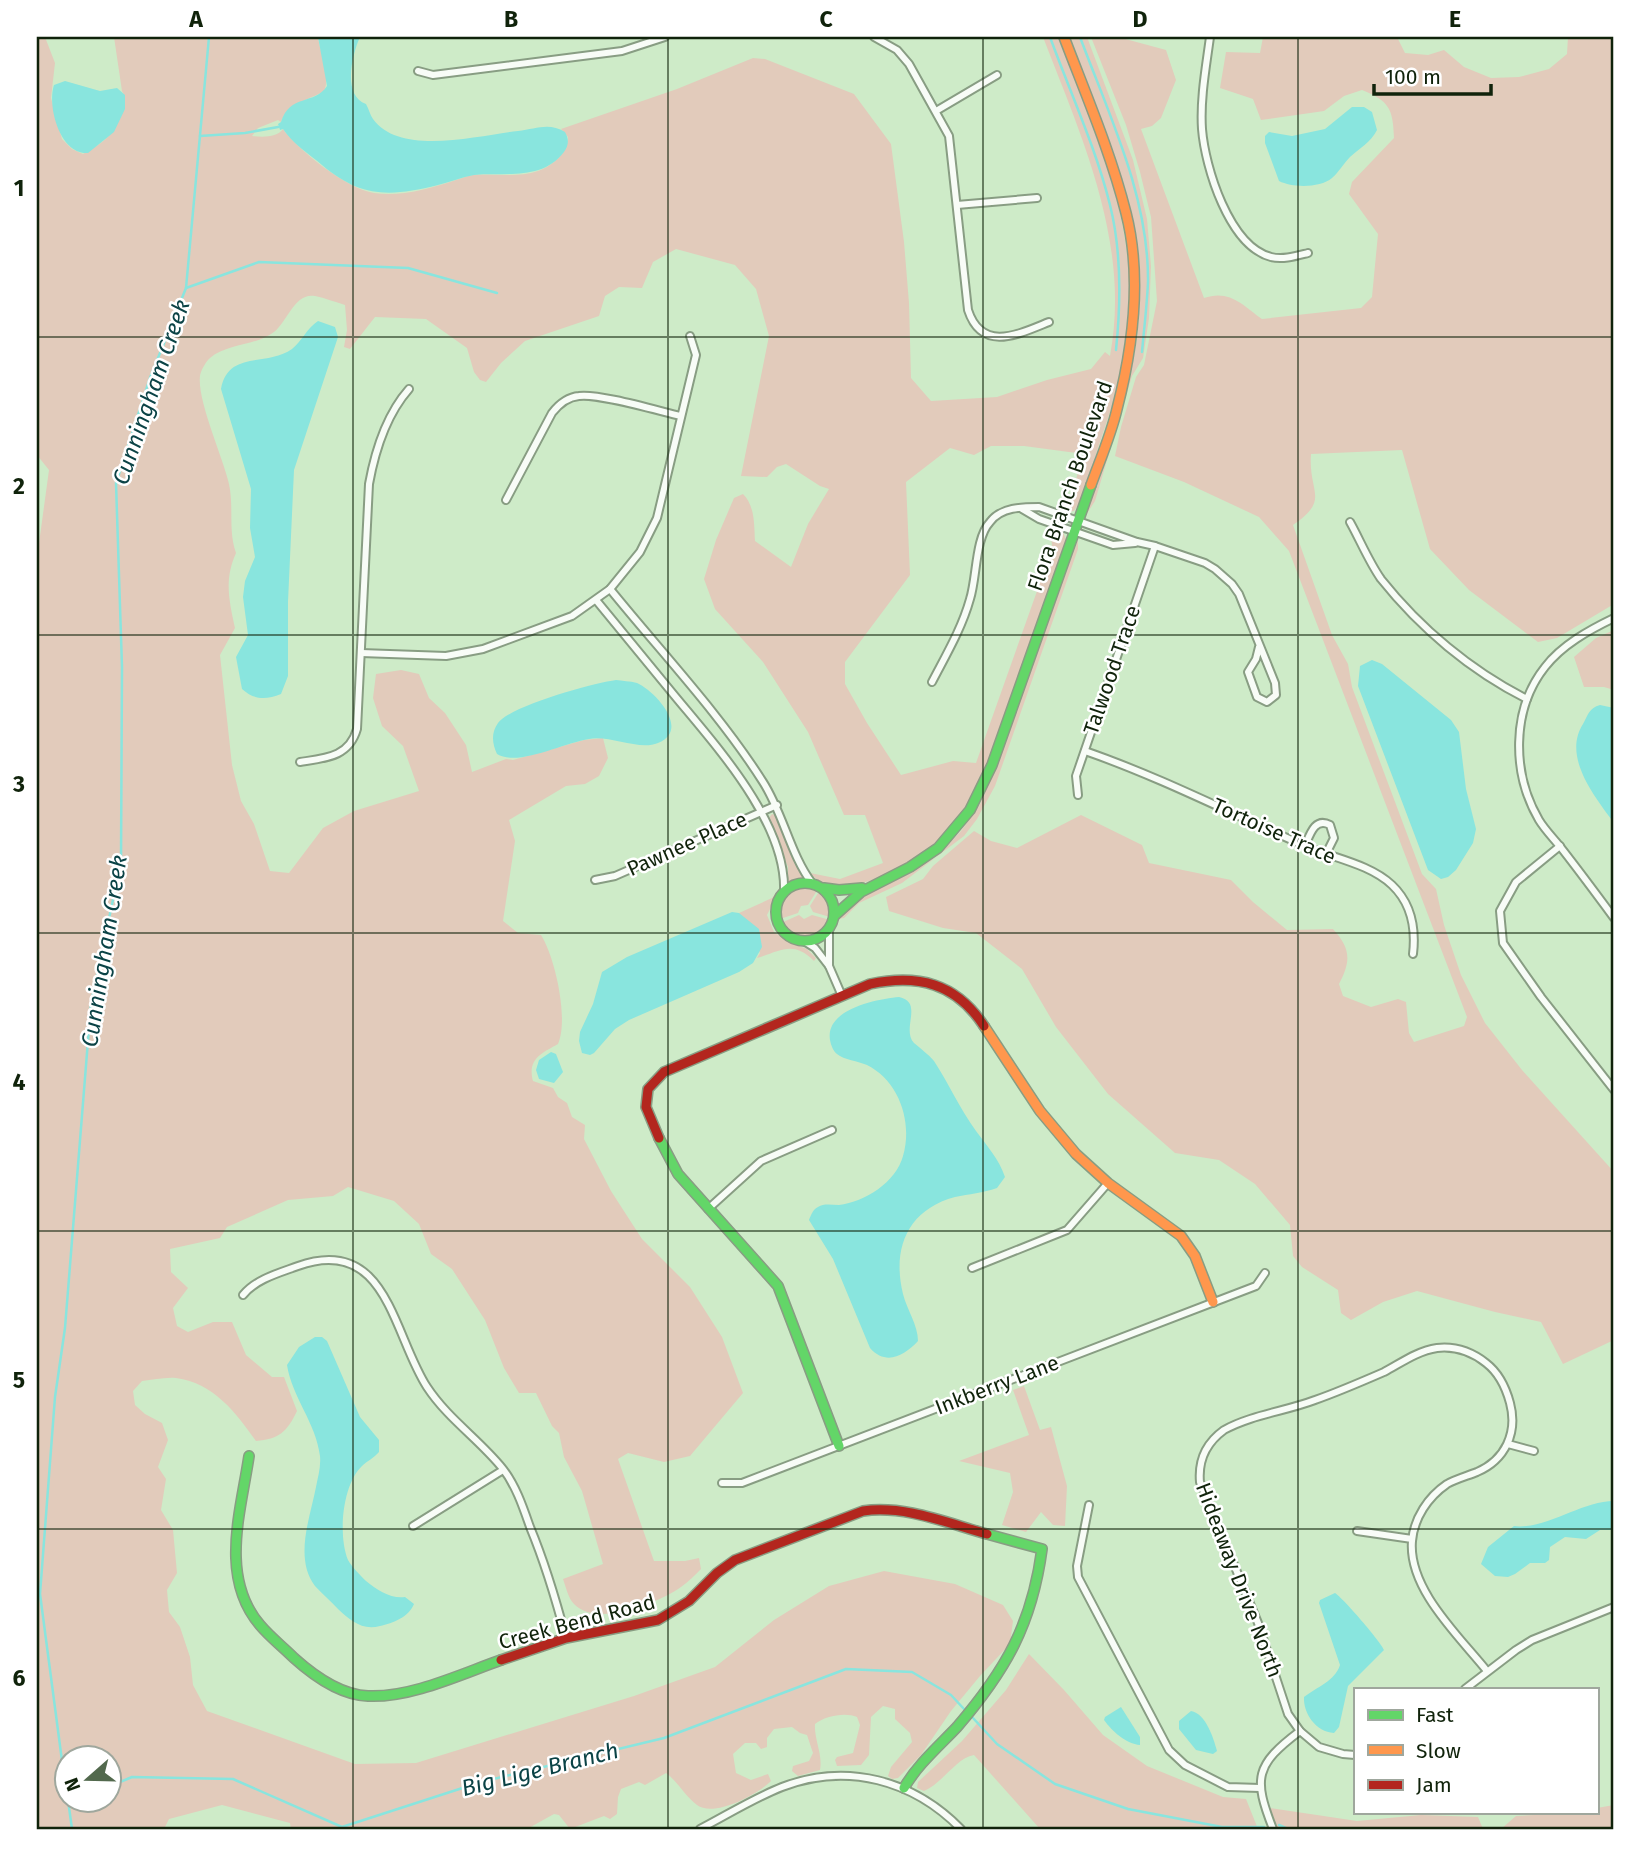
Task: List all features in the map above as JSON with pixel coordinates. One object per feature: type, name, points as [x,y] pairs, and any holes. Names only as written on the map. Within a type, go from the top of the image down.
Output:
[{"type":"street","points":[[418,71],[433,75],[622,51],[664,37]]},
{"type":"street","points":[[874,37],[887,39],[909,64],[949,136],[968,310],[973,322],[986,334],[998,337],[1018,335],[1048,322]]},
{"type":"street","name":"Flora Branch Boulevard","points":[[829,929],[834,916],[864,888],[910,867],[933,852],[978,800],[1123,391],[1132,345],[1134,269],[1129,228],[1120,190],[1064,37]]},
{"type":"street","points":[[1210,37],[1202,125],[1204,149],[1229,218],[1240,236],[1270,257],[1285,258],[1308,253]]},
{"type":"street","points":[[936,111],[997,75]]},
{"type":"street","points":[[957,205],[1037,198]]},
{"type":"street","points":[[361,653],[426,656],[464,654],[555,624],[610,589],[640,552],[657,518],[696,355],[690,336]]},
{"type":"street","points":[[300,762],[339,754],[351,744],[358,729],[370,476],[395,405],[409,389]]},
{"type":"street","points":[[506,500],[552,414],[557,407],[571,398],[588,396],[681,416]]},
{"type":"street","points":[[932,682],[965,616],[985,527],[1001,512],[1039,507],[1205,563],[1224,576],[1239,594],[1277,690],[1274,698],[1267,702],[1257,697],[1248,672],[1259,647]]},
{"type":"street","points":[[1022,509],[1039,519],[1113,545],[1137,542]]},
{"type":"street","points":[[1350,522],[1380,577],[1423,625],[1494,683],[1527,699]]},
{"type":"street","name":"Talwood Trace","points":[[1079,795],[1076,776],[1155,546]]},
{"type":"street","points":[[610,589],[751,763],[777,805],[803,868],[813,883],[794,885],[784,892]]},
{"type":"street","points":[[596,600],[716,746],[747,788],[761,811],[783,864],[784,892],[776,909],[778,922],[788,936],[815,948],[829,966],[842,996]]},
{"type":"street","points":[[1614,618],[1573,640],[1545,667],[1527,699],[1519,733],[1524,782],[1539,820],[1614,918]]},
{"type":"street","points":[[665,684],[678,673]]},
{"type":"street","name":"Tortoise Trace","points":[[1085,751],[1132,767],[1305,846],[1376,874],[1394,887],[1407,906],[1416,933],[1413,954]]},
{"type":"street","name":"Pawnee Place","points":[[595,880],[615,876],[777,805]]},
{"type":"street","points":[[1305,846],[1313,828],[1318,823],[1325,822],[1330,825],[1334,838],[1326,854]]},
{"type":"street","points":[[1560,846],[1516,881],[1500,911],[1503,943],[1541,998],[1614,1090]]},
{"type":"street","name":"Flora Branch Boulevard","points":[[813,883],[824,888],[864,888]]},
{"type":"street","points":[[824,888],[833,904],[834,916]]},
{"type":"street","points":[[804,941],[818,938],[829,929]]},
{"type":"street","points":[[829,929],[829,966]]},
{"type":"street","points":[[839,1446],[778,1286],[678,1174],[650,1120],[646,1098],[652,1083],[664,1072],[842,996],[882,981],[909,979],[938,985],[963,1000],[982,1020],[1040,1111],[1076,1154],[1108,1183],[1181,1236],[1195,1256],[1213,1302]]},
{"type":"street","points":[[708,1209],[761,1161],[832,1130]]},
{"type":"street","points":[[972,1268],[1067,1230],[1108,1183]]},
{"type":"street","points":[[243,1295],[254,1284],[314,1261],[333,1259],[361,1269],[383,1290],[413,1362],[438,1402],[503,1470],[516,1491],[546,1567],[566,1638]]},
{"type":"street","name":"Inkberry Lane","points":[[722,1483],[742,1483],[1256,1286],[1265,1273]]},
{"type":"street","name":"Hideaway Drive North","points":[[1300,1731],[1284,1704],[1258,1623],[1202,1492],[1199,1469],[1209,1444],[1230,1426],[1314,1401],[1427,1350],[1440,1348],[1459,1349],[1472,1354],[1491,1367],[1497,1375],[1508,1395],[1514,1419],[1508,1444]]},
{"type":"street","points":[[1488,1671],[1420,1584],[1413,1562],[1412,1539],[1420,1513],[1437,1492],[1488,1466],[1508,1444],[1534,1451]]},
{"type":"street","name":"Creek Bend Road","points":[[249,1456],[235,1548],[236,1572],[250,1611],[260,1624],[317,1678],[351,1693],[367,1696],[393,1695],[566,1638],[658,1620],[690,1601],[717,1573],[735,1560],[863,1511],[902,1511],[1042,1549],[1033,1602],[1010,1658],[977,1705],[909,1777],[904,1788]]},
{"type":"street","points":[[413,1526],[503,1470]]},
{"type":"street","points":[[1089,1505],[1077,1566],[1078,1577],[1169,1750],[1185,1765],[1228,1787],[1260,1787]]},
{"type":"street","points":[[1357,1531],[1412,1539]]},
{"type":"street","points":[[1466,1688],[1532,1640],[1614,1607]]},
{"type":"street","points":[[1273,1829],[1260,1787],[1264,1767],[1271,1755],[1300,1731],[1320,1746],[1354,1755]]},
{"type":"street","points":[[700,1829],[768,1793],[814,1778],[858,1776],[904,1788],[934,1805],[961,1829]]},
{"type":"shaded area","points":[[37,37],[45,37],[55,63],[51,98],[62,139],[72,149],[83,154],[109,136],[124,108],[125,98],[114,37],[318,37],[326,72],[324,91],[293,107],[281,122],[278,120],[258,128],[252,136],[265,137],[283,129],[311,157],[337,177],[363,190],[384,194],[414,192],[473,175],[514,175],[538,171],[554,162],[565,148],[568,137],[561,129],[677,89],[753,58],[765,59],[854,94],[891,144],[904,242],[911,378],[931,401],[997,397],[1091,369],[1105,352],[1110,356],[1115,314],[1114,273],[1108,232],[1087,153],[1043,37],[1059,37],[1102,149],[1122,224],[1130,303],[1123,367],[1086,485],[1074,511],[1067,512],[1056,508],[1058,503],[1065,504],[1069,501],[1084,454],[1024,446],[991,446],[974,455],[950,448],[906,482],[910,575],[845,662],[845,684],[901,775],[953,761],[976,763],[1052,549],[1050,527],[1063,532],[1066,539],[994,748],[974,794],[956,822],[938,841],[917,858],[882,876],[862,883],[838,886],[823,883],[810,873],[840,879],[883,863],[865,815],[844,815],[808,732],[763,662],[715,609],[704,579],[716,540],[734,498],[743,494],[750,504],[755,541],[791,567],[808,524],[829,489],[786,464],[777,467],[767,477],[741,476],[769,336],[756,289],[735,265],[676,249],[653,262],[642,288],[619,287],[605,296],[599,316],[525,341],[501,363],[486,382],[480,380],[474,372],[467,348],[426,319],[375,317],[350,349],[344,347],[347,330],[345,305],[315,296],[308,296],[297,303],[279,327],[267,337],[217,353],[210,358],[200,376],[202,400],[229,484],[232,536],[236,553],[229,581],[235,628],[220,655],[232,765],[241,801],[254,824],[270,871],[289,873],[323,828],[354,811],[419,791],[403,746],[382,726],[373,698],[376,674],[401,670],[419,674],[429,698],[445,713],[466,745],[472,772],[506,759],[513,760],[584,740],[603,738],[608,758],[599,776],[585,784],[566,786],[509,820],[515,841],[503,921],[518,933],[541,935],[551,958],[561,1004],[562,1020],[558,1044],[541,1054],[534,1062],[533,1081],[553,1088],[558,1097],[567,1103],[572,1117],[585,1125],[584,1139],[611,1191],[642,1239],[690,1287],[722,1337],[743,1393],[690,1456],[664,1462],[628,1453],[618,1459],[654,1561],[699,1558],[701,1569],[681,1587],[643,1606],[612,1613],[584,1611],[572,1602],[563,1579],[603,1564],[582,1491],[564,1457],[559,1433],[552,1426],[536,1393],[519,1393],[504,1368],[485,1320],[452,1269],[431,1254],[419,1224],[394,1201],[348,1187],[333,1196],[288,1200],[227,1227],[220,1238],[170,1249],[171,1272],[188,1288],[173,1308],[177,1326],[188,1332],[213,1322],[232,1322],[246,1355],[272,1377],[284,1377],[297,1411],[281,1433],[256,1441],[223,1401],[190,1381],[172,1378],[142,1381],[133,1391],[135,1405],[162,1423],[168,1440],[158,1467],[166,1479],[161,1510],[173,1530],[177,1573],[167,1590],[169,1612],[180,1627],[190,1657],[193,1685],[207,1711],[355,1764],[416,1763],[634,1696],[715,1667],[774,1620],[829,1586],[884,1571],[955,1584],[1003,1605],[1013,1621],[1010,1644],[951,1711],[921,1755],[898,1778],[892,1779],[888,1776],[891,1767],[912,1742],[910,1733],[895,1719],[895,1709],[883,1706],[871,1717],[869,1755],[861,1765],[837,1766],[835,1760],[853,1753],[860,1725],[857,1717],[847,1715],[824,1719],[815,1724],[820,1770],[798,1776],[792,1771],[793,1766],[809,1761],[813,1753],[807,1735],[792,1727],[774,1729],[767,1738],[767,1747],[761,1749],[756,1743],[745,1743],[733,1754],[736,1773],[751,1780],[768,1774],[771,1781],[736,1803],[714,1809],[697,1805],[666,1773],[645,1785],[639,1782],[621,1789],[617,1814],[610,1819],[604,1816],[570,1829],[559,1815],[554,1814],[527,1829],[291,1829],[290,1823],[222,1805],[169,1819],[164,1829],[37,1829],[37,558],[49,470],[37,455]]},
{"type":"shaded area","points":[[1067,37],[1087,37],[1133,160],[1147,219],[1151,266],[1149,318],[1143,358],[1132,376],[1095,501],[1086,515],[1133,362],[1139,320],[1138,278],[1133,236],[1112,155]]},
{"type":"shaded area","points":[[1091,37],[1118,37],[1166,50],[1176,80],[1161,118],[1152,126],[1141,129],[1204,298],[1228,297],[1262,319],[1361,308],[1372,297],[1378,234],[1349,194],[1352,182],[1394,138],[1392,119],[1384,102],[1362,90],[1344,96],[1324,111],[1261,120],[1253,99],[1220,88],[1226,52],[1260,53],[1263,37],[1397,37],[1405,53],[1428,55],[1444,50],[1464,67],[1491,78],[1519,77],[1549,69],[1567,54],[1568,37],[1614,37],[1614,604],[1557,638],[1538,642],[1469,590],[1430,549],[1402,450],[1311,454],[1315,501],[1305,516],[1293,525],[1332,635],[1348,664],[1352,687],[1422,874],[1436,889],[1444,925],[1461,975],[1485,1023],[1522,1070],[1614,1172],[1614,1340],[1563,1364],[1541,1322],[1417,1291],[1383,1302],[1351,1320],[1341,1313],[1338,1290],[1302,1267],[1293,1256],[1290,1225],[1255,1184],[1219,1160],[1175,1153],[1108,1094],[1056,1027],[1022,969],[976,933],[943,928],[889,911],[886,897],[923,879],[933,866],[974,831],[991,841],[1017,848],[1081,815],[1142,845],[1149,863],[1231,880],[1287,930],[1333,929],[1343,943],[1347,955],[1346,969],[1339,984],[1343,996],[1371,1007],[1398,999],[1406,1002],[1409,1033],[1414,1042],[1464,1026],[1467,1017],[1289,551],[1259,517],[1184,482],[1115,456],[1136,377],[1144,365],[1157,301],[1151,217],[1140,172],[1126,125]]},
{"type":"shaded area","points":[[1078,540],[1078,549],[995,786],[977,819],[964,836],[902,883],[859,903],[844,918],[838,919],[847,906],[865,893],[899,879],[936,857],[961,831],[980,804]]},
{"type":"shaded area","points":[[1614,630],[1614,690],[1584,687],[1574,657],[1596,638]]},
{"type":"shaded area","points":[[772,814],[778,816],[803,878],[788,882],[788,867],[768,819]]},
{"type":"shaded area","points":[[782,885],[767,915],[774,932],[807,949],[816,958],[814,961],[793,949],[780,950],[757,958],[760,953],[739,913],[772,898]]},
{"type":"shaded area","points":[[803,886],[818,889],[808,905],[801,906],[798,913],[780,919],[780,907],[784,897]]},
{"type":"shaded area","points":[[820,890],[830,904],[830,917],[813,912],[810,906]]},
{"type":"shaded area","points":[[799,915],[804,919],[812,915],[830,920],[819,933],[807,938],[800,937],[781,923]]},
{"type":"shaded area","points":[[1024,1386],[1040,1430],[1051,1427],[1067,1486],[1065,1526],[1053,1525],[1041,1512],[1026,1532],[1002,1525],[1013,1492],[1010,1473],[959,1461],[1029,1435],[1013,1390]]},
{"type":"shaded area","points":[[1029,1654],[1103,1735],[1147,1766],[1223,1797],[1246,1799],[1258,1829],[1040,1829],[974,1755],[961,1761],[931,1787],[924,1791],[917,1788],[918,1782],[962,1741],[1006,1690]]},
{"type":"shaded area","points":[[1614,1805],[1614,1829],[1501,1829],[1516,1816],[1598,1814],[1598,1808]]},
{"type":"shaded area","points":[[1270,1808],[1357,1821],[1421,1815],[1478,1817],[1483,1829],[1278,1829]]},
{"type":"water","points":[[318,37],[360,37],[352,64],[351,84],[359,100],[366,104],[373,119],[385,131],[421,141],[441,141],[548,127],[565,132],[567,147],[555,161],[534,171],[474,175],[405,192],[377,192],[350,184],[301,148],[283,129],[280,130],[278,124],[290,107],[316,96],[327,86]]},
{"type":"water","points":[[65,81],[100,91],[117,88],[125,95],[125,109],[114,132],[88,153],[78,152],[70,146],[63,138],[54,116],[54,85]]},
{"type":"water","points":[[1352,107],[1364,107],[1372,112],[1377,130],[1368,142],[1350,157],[1334,176],[1321,184],[1292,185],[1279,181],[1265,136],[1269,132],[1292,136],[1325,129]]},
{"type":"water","points":[[318,321],[335,327],[338,337],[294,470],[288,602],[288,676],[281,694],[260,698],[242,689],[236,657],[248,635],[243,597],[245,581],[255,557],[250,528],[251,489],[221,389],[225,377],[232,369],[240,364],[292,349]]},
{"type":"water","points":[[1372,660],[1382,664],[1451,720],[1459,732],[1466,789],[1476,829],[1473,843],[1456,870],[1448,877],[1441,879],[1428,870],[1358,686],[1360,666]]},
{"type":"water","points":[[616,680],[637,683],[653,694],[671,720],[667,737],[650,745],[597,738],[517,758],[497,754],[493,734],[498,723],[506,716],[553,696]]},
{"type":"water","points":[[1600,705],[1614,708],[1614,823],[1583,776],[1576,750],[1578,737],[1588,715],[1593,708]]},
{"type":"water","points":[[732,912],[739,913],[759,929],[762,947],[753,963],[739,972],[629,1020],[615,1029],[594,1053],[582,1053],[580,1032],[593,1004],[602,972],[627,957]]},
{"type":"water","points":[[899,997],[910,1004],[910,1031],[914,1043],[934,1061],[970,1123],[996,1158],[1005,1177],[997,1188],[955,1197],[925,1211],[907,1233],[902,1247],[900,1277],[918,1341],[901,1355],[889,1358],[882,1357],[870,1348],[833,1259],[809,1220],[813,1211],[820,1206],[849,1203],[878,1189],[894,1174],[903,1156],[906,1130],[901,1104],[895,1092],[878,1072],[837,1054],[830,1040],[831,1029],[844,1013],[866,1003]]},
{"type":"water","points":[[551,1052],[556,1054],[563,1072],[554,1083],[539,1079],[536,1070],[539,1060]]},
{"type":"water","points":[[315,1337],[322,1337],[327,1341],[360,1417],[379,1440],[379,1452],[362,1466],[350,1485],[344,1511],[343,1538],[348,1560],[366,1581],[379,1591],[395,1597],[405,1597],[414,1604],[404,1616],[380,1626],[362,1626],[347,1617],[315,1586],[305,1563],[305,1538],[320,1456],[314,1432],[294,1388],[287,1365],[299,1347]]},
{"type":"water","points":[[1614,1501],[1614,1530],[1600,1530],[1586,1539],[1565,1537],[1550,1547],[1549,1560],[1545,1563],[1530,1563],[1508,1577],[1495,1576],[1481,1564],[1488,1547],[1514,1526],[1538,1524],[1589,1505]]},
{"type":"water","points":[[1335,1593],[1361,1620],[1384,1650],[1348,1686],[1339,1727],[1334,1733],[1322,1729],[1312,1721],[1304,1697],[1330,1680],[1340,1665],[1319,1603]]},
{"type":"water","points":[[1121,1707],[1140,1737],[1140,1745],[1120,1736],[1104,1720]]},
{"type":"water","points":[[1191,1711],[1201,1717],[1208,1727],[1217,1751],[1213,1754],[1196,1750],[1179,1729],[1179,1721]]},
{"type":"waterway","name":"Cunningham Creek","points":[[60,1744],[40,1594],[91,1003],[121,862],[122,667],[116,483],[150,378],[186,288],[209,37]]},
{"type":"waterway","points":[[1050,37],[1098,162],[1114,223],[1119,278],[1116,350]]},
{"type":"waterway","points":[[1080,37],[1115,126],[1142,219],[1148,282],[1142,352]]},
{"type":"waterway","points":[[200,136],[245,133],[278,127]]},
{"type":"waterway","points":[[186,288],[259,262],[408,268],[497,293]]},
{"type":"waterway","name":"Big Lige Branch","points":[[122,1781],[132,1777],[233,1779],[342,1827],[481,1782],[664,1738],[846,1669],[912,1672],[951,1695],[964,1709]]},
{"type":"waterway","name":"Big Lige Branch","points":[[973,1718],[997,1744],[1055,1784],[1128,1809],[1222,1827],[1264,1827]]},
{"type":"waterway","name":"Cunningham Creek","points":[[70,1814],[72,1829]]},
{"type":"waterway","name":"Big Lige Branch","points":[[1279,1825],[1288,1829]]},
{"type":"traffic: fast","points":[[834,916],[861,892],[910,867],[938,848],[970,810],[992,765],[1091,485]]},
{"type":"traffic: fast","points":[[799,883],[811,883],[826,891],[834,906],[834,912],[834,918],[826,933],[811,941],[799,941],[784,933],[776,918],[776,906],[784,891],[799,883]]},
{"type":"traffic: fast","points":[[824,888],[862,888]]},
{"type":"traffic: fast","points":[[659,1138],[678,1174],[778,1286],[839,1446]]},
{"type":"traffic: fast","points":[[249,1456],[236,1543],[240,1586],[247,1606],[260,1625],[302,1665],[319,1678],[347,1692],[384,1696],[418,1689],[501,1660]]},
{"type":"traffic: fast","points":[[904,1788],[990,1686],[1024,1623],[1042,1549],[987,1534]]},
{"type":"traffic: slow","points":[[1064,37],[1113,168],[1126,213],[1134,261],[1134,311],[1123,385],[1109,438],[1091,485]]},
{"type":"traffic: slow","points":[[984,1026],[1040,1111],[1076,1154],[1108,1183],[1181,1236],[1195,1256],[1213,1302]]},
{"type":"traffic: jam","points":[[659,1138],[646,1107],[648,1089],[664,1072],[870,984],[904,980],[935,985],[961,1000],[984,1026]]},
{"type":"traffic: jam","points":[[501,1660],[566,1638],[658,1620],[689,1601],[717,1573],[735,1560],[863,1511],[910,1513],[987,1534]]}]
